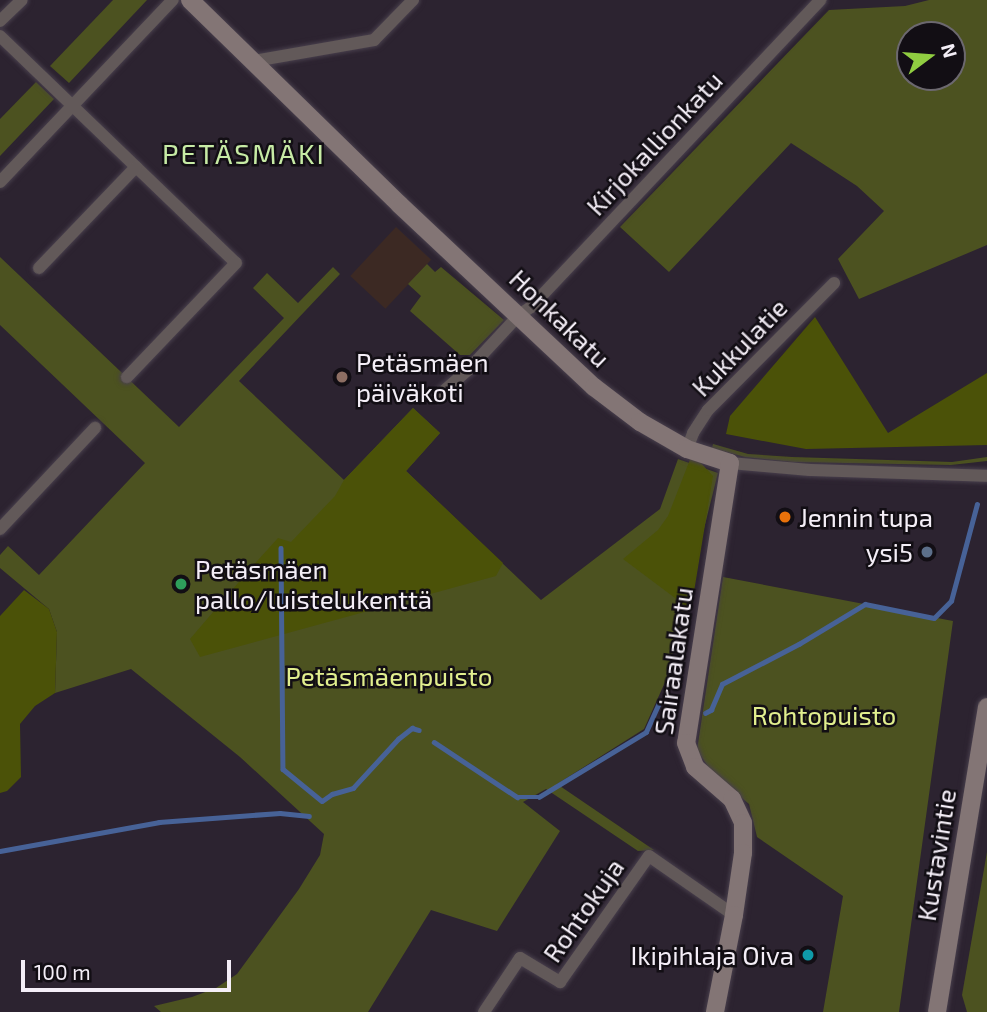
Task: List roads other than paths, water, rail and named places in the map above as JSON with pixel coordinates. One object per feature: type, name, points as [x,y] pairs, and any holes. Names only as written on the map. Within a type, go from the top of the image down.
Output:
[{"type":"street","points":[[0,21],[22,0]]},
{"type":"street","points":[[0,182],[173,0]]},
{"type":"street","name":"Honkakatu","points":[[190,0],[400,205],[617,406],[687,449],[730,463],[810,470],[987,476]]},
{"type":"street","points":[[254,61],[374,40],[413,0]]},
{"type":"street","name":"Kirjokallionkatu","points":[[438,396],[468,370],[519,315],[531,307],[820,0]]},
{"type":"street","points":[[0,36],[236,262],[127,377]]},
{"type":"street","points":[[39,268],[136,167]]},
{"type":"street","name":"Kukkulatie","points":[[687,449],[693,433],[708,410],[834,283]]},
{"type":"street","points":[[0,529],[94,428]]},
{"type":"street","name":"Sairaalakatu","points":[[715,1012],[734,915],[743,853],[743,823],[732,799],[695,767],[686,743],[730,463]]},
{"type":"street","name":"Kustavintie","points":[[937,1012],[987,707]]},
{"type":"street","name":"Rohtokuja","points":[[484,1012],[520,958],[559,982],[649,856],[734,915]]},
{"type":"waterway","points":[[705,713],[711,710],[722,684],[799,644],[865,604],[934,618],[951,601],[977,504]]},
{"type":"waterway","points":[[281,548],[283,769],[322,801],[332,794],[353,788],[398,739],[412,728],[419,730]]},
{"type":"waterway","points":[[434,742],[517,797],[539,797],[646,732],[659,703],[665,703]]},
{"type":"waterway","points":[[0,851],[159,822],[280,813],[309,816]]},
{"type":"place","name":"Petäsmäen päiväkoti","points":[[342,377]]},
{"type":"place","name":"Jennin tupa","points":[[785,517]]},
{"type":"place","name":"ysi5","points":[[927,552]]},
{"type":"place","name":"Petäsmäen pallo/luistelukenttä","points":[[181,584]]},
{"type":"place","name":"Ikipihlaja Oiva","points":[[808,955]]},
{"type":"district","name":"PETÄSMÄKI","points":[[244,153]]},
{"type":"park label","name":"Petäsmäenpuisto","points":[[389,676]]},
{"type":"park label","name":"Rohtopuisto","points":[[824,715]]}]
